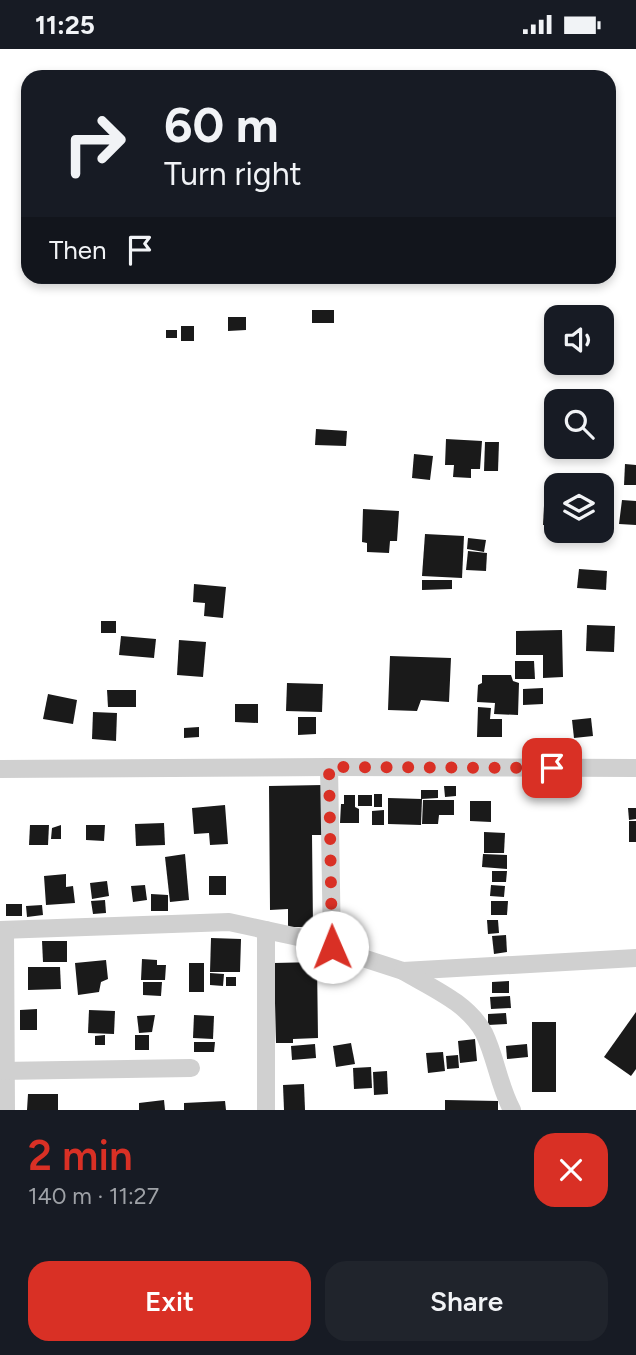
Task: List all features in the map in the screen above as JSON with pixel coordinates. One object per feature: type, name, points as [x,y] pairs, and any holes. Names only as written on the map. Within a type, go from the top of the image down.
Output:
[{"type":"street","points":[[329,767],[332,947]]},
{"type":"street","points":[[0,769],[636,768]]},
{"type":"street","points":[[6,1110],[3,1071],[3,930],[229,922],[298,937],[403,971],[465,1009],[485,1035],[505,1098],[512,1110]]},
{"type":"street","points":[[266,930],[266,1110]]},
{"type":"street","points":[[403,971],[636,958]]},
{"type":"street","points":[[3,1071],[191,1068]]},
{"type":"building","points":[[312,310],[334,310],[334,323],[312,323]]},
{"type":"building","points":[[228,317],[246,317],[246,330],[228,331]]},
{"type":"building","points":[[181,326],[194,326],[194,341],[181,341]]},
{"type":"building","points":[[166,330],[177,330],[177,338],[166,338]]},
{"type":"building","points":[[316,429],[347,431],[346,446],[315,445]]},
{"type":"building","points":[[446,439],[482,441],[480,469],[471,469],[471,478],[453,477],[454,465],[445,465]]},
{"type":"building","points":[[485,442],[499,442],[498,471],[484,471]]},
{"type":"building","points":[[414,454],[433,456],[430,480],[412,478]]},
{"type":"building","points":[[625,464],[636,465],[636,485],[624,485]]},
{"type":"building","points":[[622,500],[636,501],[636,525],[619,524]]},
{"type":"building","points":[[363,509],[399,511],[397,541],[390,541],[389,553],[367,552],[367,543],[362,542]]},
{"type":"building","points":[[425,534],[464,536],[462,578],[422,576]]},
{"type":"building","points":[[468,538],[486,540],[484,552],[467,549]]},
{"type":"building","points":[[468,551],[487,553],[486,571],[466,570]]},
{"type":"building","points":[[579,569],[607,571],[606,590],[577,588]]},
{"type":"building","points":[[422,580],[452,580],[452,589],[422,590]]},
{"type":"building","points":[[194,584],[226,587],[223,618],[204,616],[205,603],[193,602]]},
{"type":"building","points":[[101,621],[116,621],[116,633],[101,633]]},
{"type":"building","points":[[587,625],[615,626],[614,652],[586,651]]},
{"type":"building","points":[[562,630],[563,677],[543,678],[543,655],[516,655],[516,631]]},
{"type":"building","points":[[121,636],[156,639],[154,658],[119,655]]},
{"type":"building","points":[[179,640],[206,642],[203,677],[177,675]]},
{"type":"building","points":[[390,656],[451,658],[449,702],[421,700],[417,711],[388,710]]},
{"type":"building","points":[[515,661],[534,661],[535,679],[515,679]]},
{"type":"building","points":[[482,675],[511,675],[513,681],[519,683],[518,715],[494,714],[495,703],[477,702],[478,685],[482,683]]},
{"type":"building","points":[[287,683],[323,684],[322,712],[286,711]]},
{"type":"building","points":[[543,688],[543,704],[523,705],[523,689]]},
{"type":"building","points":[[107,690],[136,690],[136,707],[108,707]]},
{"type":"building","points":[[48,694],[77,700],[73,724],[43,719]]},
{"type":"building","points":[[235,704],[258,704],[258,723],[235,722]]},
{"type":"building","points":[[478,707],[491,708],[490,719],[502,719],[502,737],[477,737]]},
{"type":"building","points":[[93,712],[117,713],[116,741],[92,739]]},
{"type":"building","points":[[298,717],[316,717],[316,734],[298,735]]},
{"type":"building","points":[[591,718],[593,736],[574,738],[572,720]]},
{"type":"building","points":[[199,727],[199,737],[184,738],[184,728]]},
{"type":"building","points":[[323,785],[323,835],[312,835],[313,927],[288,927],[288,909],[270,910],[269,786]]},
{"type":"building","points":[[444,786],[456,786],[456,796],[445,797]]},
{"type":"building","points":[[421,790],[438,790],[438,798],[421,799]]},
{"type":"building","points":[[374,794],[382,794],[382,807],[374,807]]},
{"type":"building","points":[[344,795],[355,795],[359,823],[340,823]]},
{"type":"building","points":[[358,795],[372,795],[372,806],[358,806]]},
{"type":"building","points":[[388,798],[422,799],[421,825],[388,824]]},
{"type":"building","points":[[423,800],[454,800],[454,815],[439,815],[438,824],[422,824]]},
{"type":"building","points":[[470,801],[491,801],[491,822],[470,821]]},
{"type":"building","points":[[225,805],[228,844],[210,845],[209,833],[194,834],[192,808]]},
{"type":"building","points":[[628,808],[636,808],[636,819],[629,820]]},
{"type":"building","points":[[384,810],[384,825],[372,825],[372,811]]},
{"type":"building","points":[[629,821],[636,821],[636,842],[629,842]]},
{"type":"building","points":[[164,823],[165,845],[136,846],[135,824]]},
{"type":"building","points":[[30,825],[49,825],[48,845],[29,845]]},
{"type":"building","points":[[61,825],[61,839],[51,839],[52,828]]},
{"type":"building","points":[[86,825],[105,825],[104,841],[86,840]]},
{"type":"building","points":[[484,832],[505,833],[504,853],[484,853]]},
{"type":"building","points":[[185,854],[189,900],[170,902],[165,857]]},
{"type":"building","points":[[483,854],[507,855],[507,869],[482,867]]},
{"type":"building","points":[[492,871],[507,871],[506,882],[492,882]]},
{"type":"building","points":[[66,874],[66,887],[73,886],[75,903],[46,905],[44,876]]},
{"type":"building","points":[[209,876],[226,876],[226,895],[209,895]]},
{"type":"building","points":[[107,881],[109,896],[92,899],[90,883]]},
{"type":"building","points":[[145,885],[147,900],[133,902],[131,886]]},
{"type":"building","points":[[491,885],[505,886],[504,897],[490,896]]},
{"type":"building","points":[[151,894],[168,895],[168,911],[151,911]]},
{"type":"building","points":[[105,900],[106,913],[93,914],[91,901]]},
{"type":"building","points":[[491,901],[508,901],[507,915],[491,915]]},
{"type":"building","points":[[6,904],[22,904],[22,916],[6,916]]},
{"type":"building","points":[[42,905],[43,915],[27,917],[26,906]]},
{"type":"building","points":[[487,920],[498,920],[499,933],[488,934]]},
{"type":"building","points":[[506,935],[507,952],[494,954],[492,936]]},
{"type":"building","points":[[211,938],[241,939],[240,972],[210,972]]},
{"type":"building","points":[[42,941],[67,941],[67,962],[43,962]]},
{"type":"building","points":[[142,959],[157,960],[157,965],[166,965],[165,980],[141,980]]},
{"type":"building","points":[[106,960],[108,979],[101,982],[99,992],[78,995],[75,963]]},
{"type":"building","points":[[317,962],[318,1038],[276,1043],[274,963]]},
{"type":"building","points":[[189,963],[204,963],[204,992],[189,992]]},
{"type":"building","points":[[28,967],[60,967],[61,989],[28,990]]},
{"type":"building","points":[[210,973],[224,974],[223,986],[210,985]]},
{"type":"building","points":[[226,977],[236,977],[236,986],[226,986]]},
{"type":"building","points":[[509,981],[509,993],[492,993],[492,982]]},
{"type":"building","points":[[143,982],[162,982],[161,996],[143,995]]},
{"type":"building","points":[[510,996],[511,1008],[491,1009],[490,997]]},
{"type":"building","points":[[37,1009],[37,1030],[20,1030],[20,1010]]},
{"type":"building","points":[[89,1010],[115,1011],[114,1034],[88,1033]]},
{"type":"building","points":[[636,1012],[636,1069],[631,1076],[604,1057]]},
{"type":"building","points":[[506,1013],[507,1024],[488,1025],[488,1014]]},
{"type":"building","points":[[155,1015],[152,1032],[139,1033],[137,1016]]},
{"type":"building","points":[[194,1015],[214,1016],[213,1039],[193,1038]]},
{"type":"building","points":[[532,1022],[556,1022],[556,1092],[532,1092]]},
{"type":"building","points":[[105,1035],[105,1045],[95,1045],[95,1036]]},
{"type":"building","points":[[135,1035],[149,1035],[149,1050],[135,1050]]},
{"type":"building","points":[[475,1039],[477,1061],[460,1063],[458,1041]]},
{"type":"building","points":[[194,1042],[215,1042],[214,1052],[194,1052]]},
{"type":"building","points":[[351,1043],[355,1064],[336,1067],[333,1046]]},
{"type":"building","points":[[315,1044],[316,1058],[292,1060],[291,1046]]},
{"type":"building","points":[[527,1044],[528,1057],[507,1059],[506,1046]]},
{"type":"building","points":[[443,1052],[445,1071],[428,1073],[426,1053]]},
{"type":"building","points":[[458,1055],[459,1068],[447,1069],[446,1056]]},
{"type":"building","points":[[371,1067],[372,1088],[354,1089],[353,1068]]},
{"type":"building","points":[[387,1071],[388,1094],[374,1095],[373,1072]]},
{"type":"building","points":[[304,1084],[305,1110],[284,1110],[283,1085]]},
{"type":"building","points":[[28,1094],[58,1094],[58,1110],[27,1110]]},
{"type":"building","points":[[164,1100],[165,1110],[139,1110],[139,1103]]},
{"type":"building","points":[[445,1100],[498,1101],[498,1110],[445,1110]]},
{"type":"building","points":[[225,1101],[226,1110],[184,1110],[184,1103]]},
{"type":"route","points":[[332,947],[329,767],[552,768]]}]
